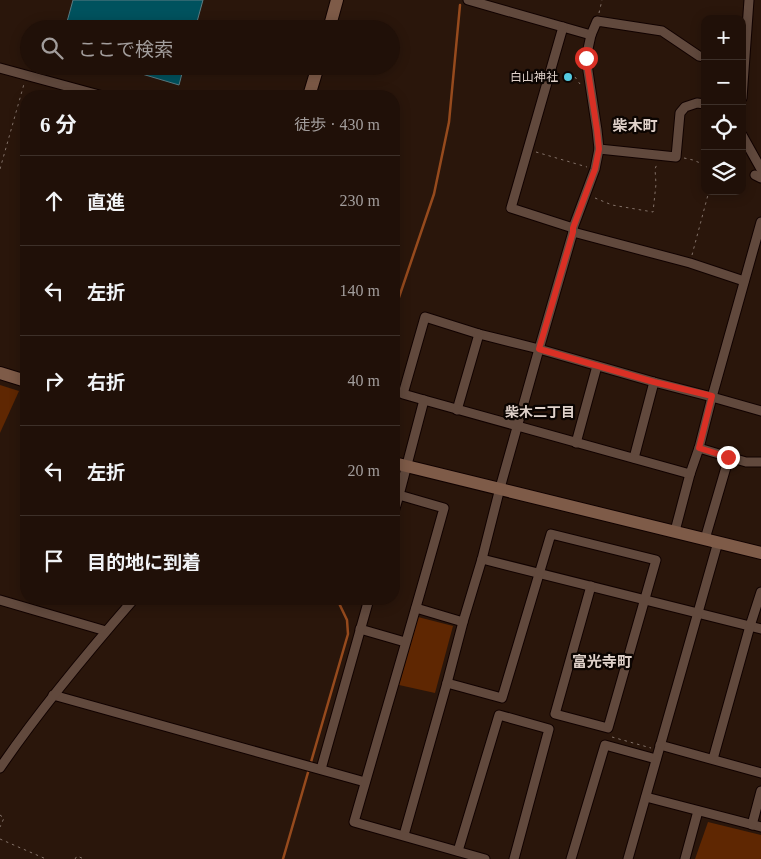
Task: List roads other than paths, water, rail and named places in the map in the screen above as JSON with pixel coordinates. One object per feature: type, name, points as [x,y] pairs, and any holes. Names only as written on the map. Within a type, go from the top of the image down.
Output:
[{"type":"street","points":[[331,20],[337,0]]},
{"type":"street","points":[[468,0],[591,35]]},
{"type":"street","points":[[746,29],[749,0]]},
{"type":"street","points":[[404,835],[573,230],[595,169],[599,149],[586,58],[591,35],[597,21],[662,31],[701,56]]},
{"type":"street","points":[[563,27],[511,208],[573,230],[690,263],[744,281]]},
{"type":"street","points":[[0,68],[20,74]]},
{"type":"street","points":[[23,75],[80,90]]},
{"type":"street","points":[[311,90],[315,75]]},
{"type":"street","points":[[599,149],[676,157],[680,113],[685,107],[701,104]]},
{"type":"street","points":[[746,144],[759,174]]},
{"type":"street","points":[[675,531],[761,222]]},
{"type":"street","points":[[690,474],[403,394],[425,317],[479,334],[712,396],[761,411]]},
{"type":"street","points":[[457,410],[479,334]]},
{"type":"street","points":[[576,443],[597,366]]},
{"type":"street","points":[[0,373],[20,379]]},
{"type":"street","points":[[634,458],[654,382]]},
{"type":"street","points":[[424,400],[400,465],[761,553]]},
{"type":"street","points":[[699,448],[746,462],[761,462]]},
{"type":"street","points":[[628,859],[699,613],[728,457]]},
{"type":"street","points":[[400,496],[444,508],[354,822],[485,859]]},
{"type":"street","points":[[447,683],[502,698],[551,534],[656,560],[608,728],[555,714],[592,586]]},
{"type":"street","points":[[482,559],[761,629]]},
{"type":"street","points":[[713,759],[761,592]]},
{"type":"street","points":[[0,600],[106,631]]},
{"type":"street","points":[[0,768],[53,695],[129,605]]},
{"type":"street","points":[[319,769],[367,605]]},
{"type":"street","points":[[416,608],[463,622]]},
{"type":"street","points":[[360,629],[405,642]]},
{"type":"street","points":[[53,695],[365,782]]},
{"type":"street","points":[[458,851],[499,715],[549,729],[514,859]]},
{"type":"street","points":[[571,859],[605,745],[656,759]]},
{"type":"street","points":[[660,745],[761,773]]},
{"type":"street","points":[[646,798],[757,826],[761,791]]},
{"type":"street","points":[[685,859],[698,811]]},
{"type":"waterway","points":[[400,294],[434,194],[449,122],[460,5]]},
{"type":"waterway","points":[[283,859],[348,634],[347,620],[340,605]]},
{"type":"place","name":"白山神社","points":[[568,77]]},
{"type":"district","name":"柴木町","points":[[635,126]]},
{"type":"district","name":"柴木二丁目","points":[[540,412]]},
{"type":"district","name":"富光寺町","points":[[602,662]]}]
